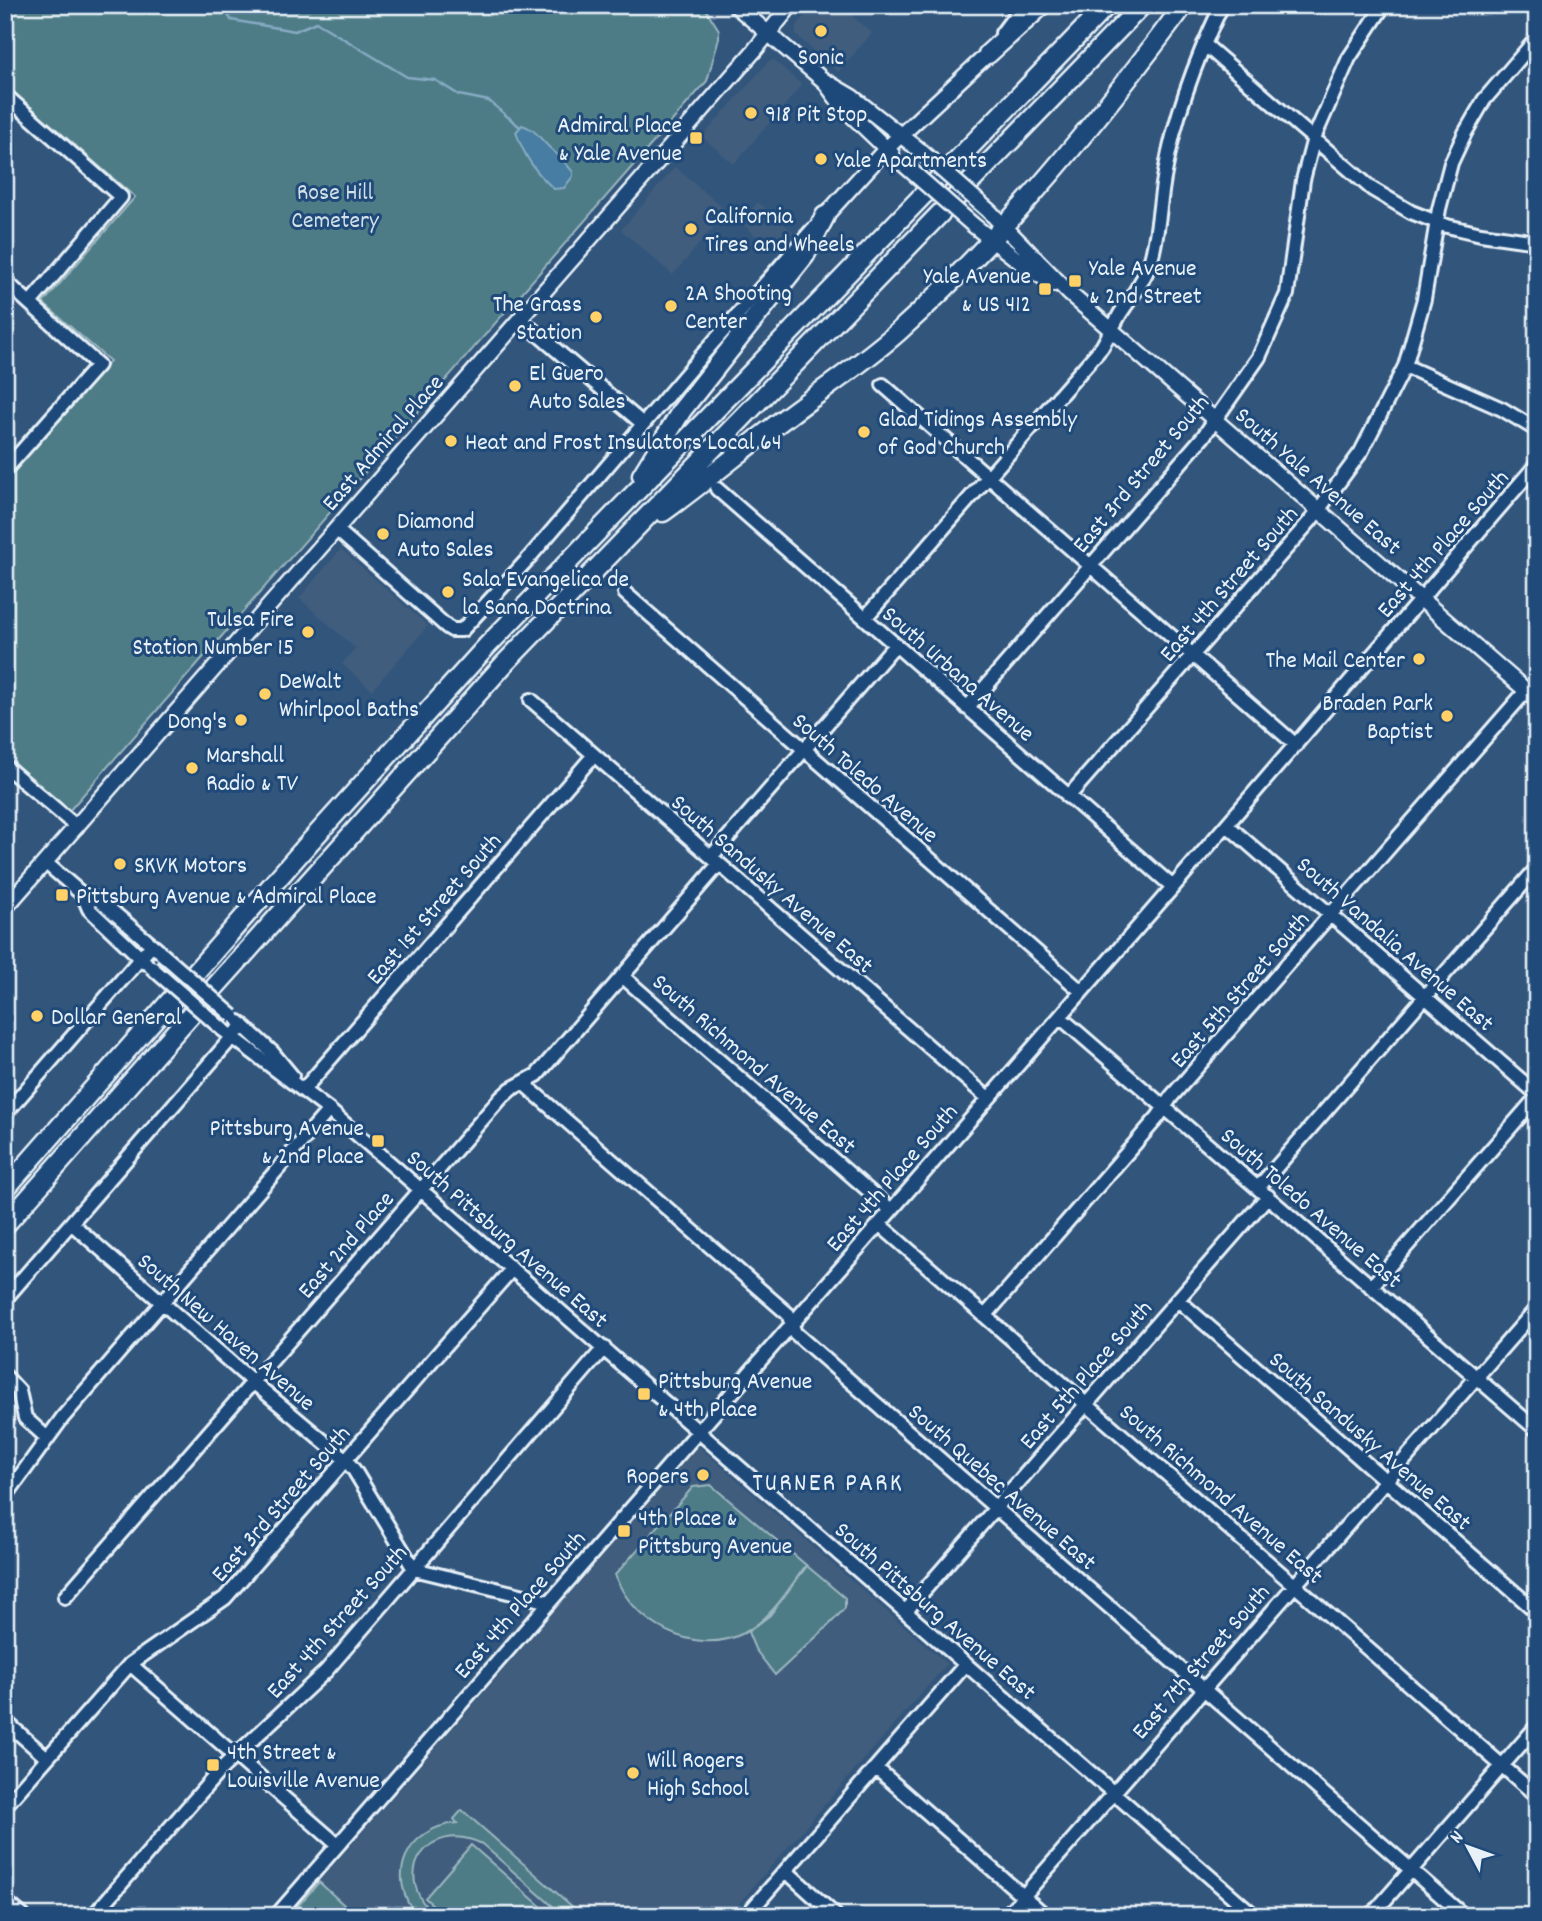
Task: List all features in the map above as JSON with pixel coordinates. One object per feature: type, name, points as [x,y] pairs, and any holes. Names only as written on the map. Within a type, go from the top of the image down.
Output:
[{"type":"highway","points":[[988,54],[1042,5]]},
{"type":"highway","points":[[5,1189],[388,754],[487,646],[1107,5]]},
{"type":"highway","points":[[5,1225],[505,663],[1142,5]]},
{"type":"highway","points":[[628,536],[713,476],[897,333],[1004,225],[1118,91],[1184,5]]},
{"type":"highway","points":[[622,506],[682,410],[805,255],[825,216]]},
{"type":"main road","name":"South Yale Avenue East","points":[[735,5],[823,80],[852,97],[917,148],[1004,225],[1070,294],[1111,331],[1531,696]]},
{"type":"main road","name":"East Admiral Place","points":[[5,908],[791,5]]},
{"type":"main road","points":[[825,216],[886,149],[988,54]]},
{"type":"main road","name":"South Yale Avenue East","points":[[823,80],[843,107],[886,149],[990,240],[1070,294]]},
{"type":"street","points":[[988,54],[1023,5]]},
{"type":"street","points":[[865,618],[1102,347],[1140,287],[1149,264],[1177,117],[1204,44],[1222,5]]},
{"type":"street","name":"East 3rd Street South","points":[[967,708],[1203,437],[1259,357],[1287,294],[1303,180],[1314,138],[1349,58],[1384,5]]},
{"type":"street","name":"East 4th Street South","points":[[1068,797],[1311,520],[1362,453],[1405,366],[1424,299],[1436,223],[1451,163],[1484,100],[1537,38]]},
{"type":"street","points":[[1204,44],[1372,189],[1436,223],[1481,234],[1537,242]]},
{"type":"street","points":[[5,95],[121,197],[30,303]]},
{"type":"street","points":[[336,529],[447,627],[463,630],[528,559],[773,272],[825,216]]},
{"type":"street","points":[[5,281],[98,365],[6,468]]},
{"type":"street","points":[[520,319],[643,425]]},
{"type":"street","points":[[1405,366],[1502,409],[1537,430]]},
{"type":"street","points":[[883,386],[1296,745]]},
{"type":"street","name":"East 4th Place South","points":[[276,1916],[1227,825],[1537,464]]},
{"type":"street","name":"South Urbana Avenue","points":[[717,489],[1173,887]]},
{"type":"street","name":"South Toledo Avenue","points":[[625,593],[1081,992]]},
{"type":"street","name":"East 2nd Place","points":[[65,1597],[501,1098],[510,1089],[537,1075],[622,976],[803,750],[895,645]]},
{"type":"street","name":"East 5th Street South","points":[[985,1316],[1331,915],[1531,696]]},
{"type":"street","name":"South Sandusky Avenue East","points":[[531,700],[988,1098]]},
{"type":"street","name":"East 1st Street South","points":[[304,1089],[594,755]]},
{"type":"street","points":[[5,766],[77,827]]},
{"type":"street","name":"South Vandalia Avenue East","points":[[1227,825],[1537,1096]]},
{"type":"street","name":"South Pittsburg Avenue East","points":[[46,863],[83,895],[99,900],[152,945],[273,1053],[304,1089]]},
{"type":"street","name":"East 5th Place South","points":[[906,1611],[1178,1300],[1263,1192],[1425,996],[1537,868]]},
{"type":"street","name":"South Pittsburg Avenue East","points":[[83,895],[89,909],[232,1038],[329,1110],[1255,1916]]},
{"type":"street","points":[[5,1114],[146,963],[152,945]]},
{"type":"street","name":"South Richmond Avenue East","points":[[622,976],[891,1210]]},
{"type":"street","name":"South Toledo Avenue East","points":[[1060,1017],[1537,1430]]},
{"type":"street","points":[[5,1298],[243,1025]]},
{"type":"street","name":"South Quebec Avenue East","points":[[523,1083],[788,1314],[798,1335],[1464,1916]]},
{"type":"street","points":[[1371,1287],[1537,1096]]},
{"type":"street","points":[[5,1497],[46,1437],[329,1110]]},
{"type":"street","name":"South New Haven Avenue","points":[[71,1223],[346,1461],[414,1569]]},
{"type":"street","name":"South Richmond Avenue East","points":[[879,1224],[1537,1796]]},
{"type":"street","name":"East 3rd Street South","points":[[5,1806],[130,1664],[225,1598],[512,1269]]},
{"type":"street","name":"South Sandusky Avenue East","points":[[1178,1300],[1537,1612]]},
{"type":"street","name":"East 7th Street South","points":[[1006,1916],[1537,1308]]},
{"type":"street","name":"East 4th Street South","points":[[93,1916],[236,1755],[310,1688],[604,1348]]},
{"type":"street","points":[[5,1376],[19,1391],[25,1419],[46,1437]]},
{"type":"street","points":[[414,1569],[549,1602]]},
{"type":"street","points":[[130,1664],[338,1845]]},
{"type":"street","points":[[746,1916],[967,1664]]},
{"type":"street","points":[[5,1721],[47,1758]]},
{"type":"street","points":[[1371,1916],[1537,1726]]},
{"type":"street","points":[[877,1768],[1046,1916]]},
{"type":"street","points":[[786,1871],[836,1916]]},
{"type":"street","points":[[5,1901],[23,1916]]},
{"type":"shaded area","points":[[814,5],[839,5],[872,33],[838,72],[796,35],[796,26]]},
{"type":"shaded area","points":[[774,60],[802,85],[734,164],[702,137],[769,61]]},
{"type":"shaded area","points":[[522,125],[534,131],[573,172],[564,188],[554,189],[531,163],[516,132]]},
{"type":"shaded area","points":[[675,167],[727,211],[673,275],[621,230]]},
{"type":"shaded area","points":[[758,202],[793,232],[775,253],[740,222]]},
{"type":"shaded area","points":[[341,549],[428,626],[372,690],[342,664],[355,648],[299,598]]},
{"type":"shaded area","name":"Will Rogers High School","points":[[698,1446],[947,1664],[728,1916],[356,1916],[319,1882]]},
{"type":"green space","name":"Rose Hill Cemetery","points":[[5,5],[703,5],[719,30],[707,81],[69,811],[5,755],[5,481],[110,361],[43,303],[135,197],[5,85]]},
{"type":"green space","points":[[711,1485],[806,1565],[779,1603],[754,1627],[725,1640],[706,1641],[686,1638],[650,1621],[635,1608],[615,1575],[693,1487]]},
{"type":"green space","points":[[807,1566],[845,1598],[845,1608],[775,1675],[755,1649],[748,1632],[770,1615]]},
{"type":"green space","points":[[462,1810],[583,1916],[564,1916],[482,1844],[463,1838],[446,1838],[431,1844],[421,1854],[415,1868],[415,1883],[421,1900],[435,1916],[417,1916],[407,1901],[403,1885],[402,1870],[406,1856],[413,1844],[425,1834],[457,1823],[454,1819]]},
{"type":"green space","points":[[471,1845],[552,1916],[445,1916],[425,1898]]},
{"type":"green space","points":[[319,1882],[356,1916],[289,1916]]},
{"type":"waterway","points":[[223,5],[231,20],[295,31],[316,22],[407,77],[435,80],[459,95],[489,101],[520,127]]},
{"type":"place","name":"Sonic","points":[[821,31]]},
{"type":"place","name":"918 Pit Stop","points":[[751,113]]},
{"type":"place","name":"Admiral Place & Yale Avenue","points":[[696,138]]},
{"type":"place","name":"Yale Apartments","points":[[821,159]]},
{"type":"place","name":"California Tires and Wheels","points":[[691,229]]},
{"type":"place","name":"Yale Avenue & 2nd Street","points":[[1075,281]]},
{"type":"place","name":"Yale Avenue & US 412","points":[[1045,289]]},
{"type":"place","name":"2A Shooting Center","points":[[671,306]]},
{"type":"place","name":"The Grass Station","points":[[596,317]]},
{"type":"place","name":"El Guero Auto Sales","points":[[515,386]]},
{"type":"place","name":"Glad Tidings Assembly of God Church","points":[[864,432]]},
{"type":"place","name":"Heat and Frost Insulators Local 64","points":[[451,441]]},
{"type":"place","name":"Diamond Auto Sales","points":[[383,534]]},
{"type":"place","name":"Sala Evangelica de la Sana Doctrina","points":[[448,592]]},
{"type":"place","name":"Tulsa Fire Station Number 15","points":[[308,632]]},
{"type":"place","name":"The Mail Center","points":[[1419,659]]},
{"type":"place","name":"DeWalt Whirlpool Baths","points":[[265,694]]},
{"type":"place","name":"Braden Park Baptist","points":[[1447,716]]},
{"type":"place","name":"Dong's","points":[[241,720]]},
{"type":"place","name":"Marshall Radio & TV","points":[[192,768]]},
{"type":"place","name":"SKVK Motors","points":[[120,864]]},
{"type":"place","name":"Pittsburg Avenue & Admiral Place","points":[[62,895]]},
{"type":"place","name":"Dollar General","points":[[37,1016]]},
{"type":"place","name":"Pittsburg Avenue & 2nd Place","points":[[378,1141]]},
{"type":"place","name":"Pittsburg Avenue & 4th Place","points":[[644,1394]]},
{"type":"place","name":"Ropers","points":[[703,1475]]},
{"type":"place","name":"4th Place & Pittsburg Avenue","points":[[624,1531]]},
{"type":"place","name":"4th Street & Louisville Avenue","points":[[213,1765]]},
{"type":"place","name":"Will Rogers High School","points":[[633,1773]]},
{"type":"district","name":"TURNER PARK","points":[[828,1481]]}]
